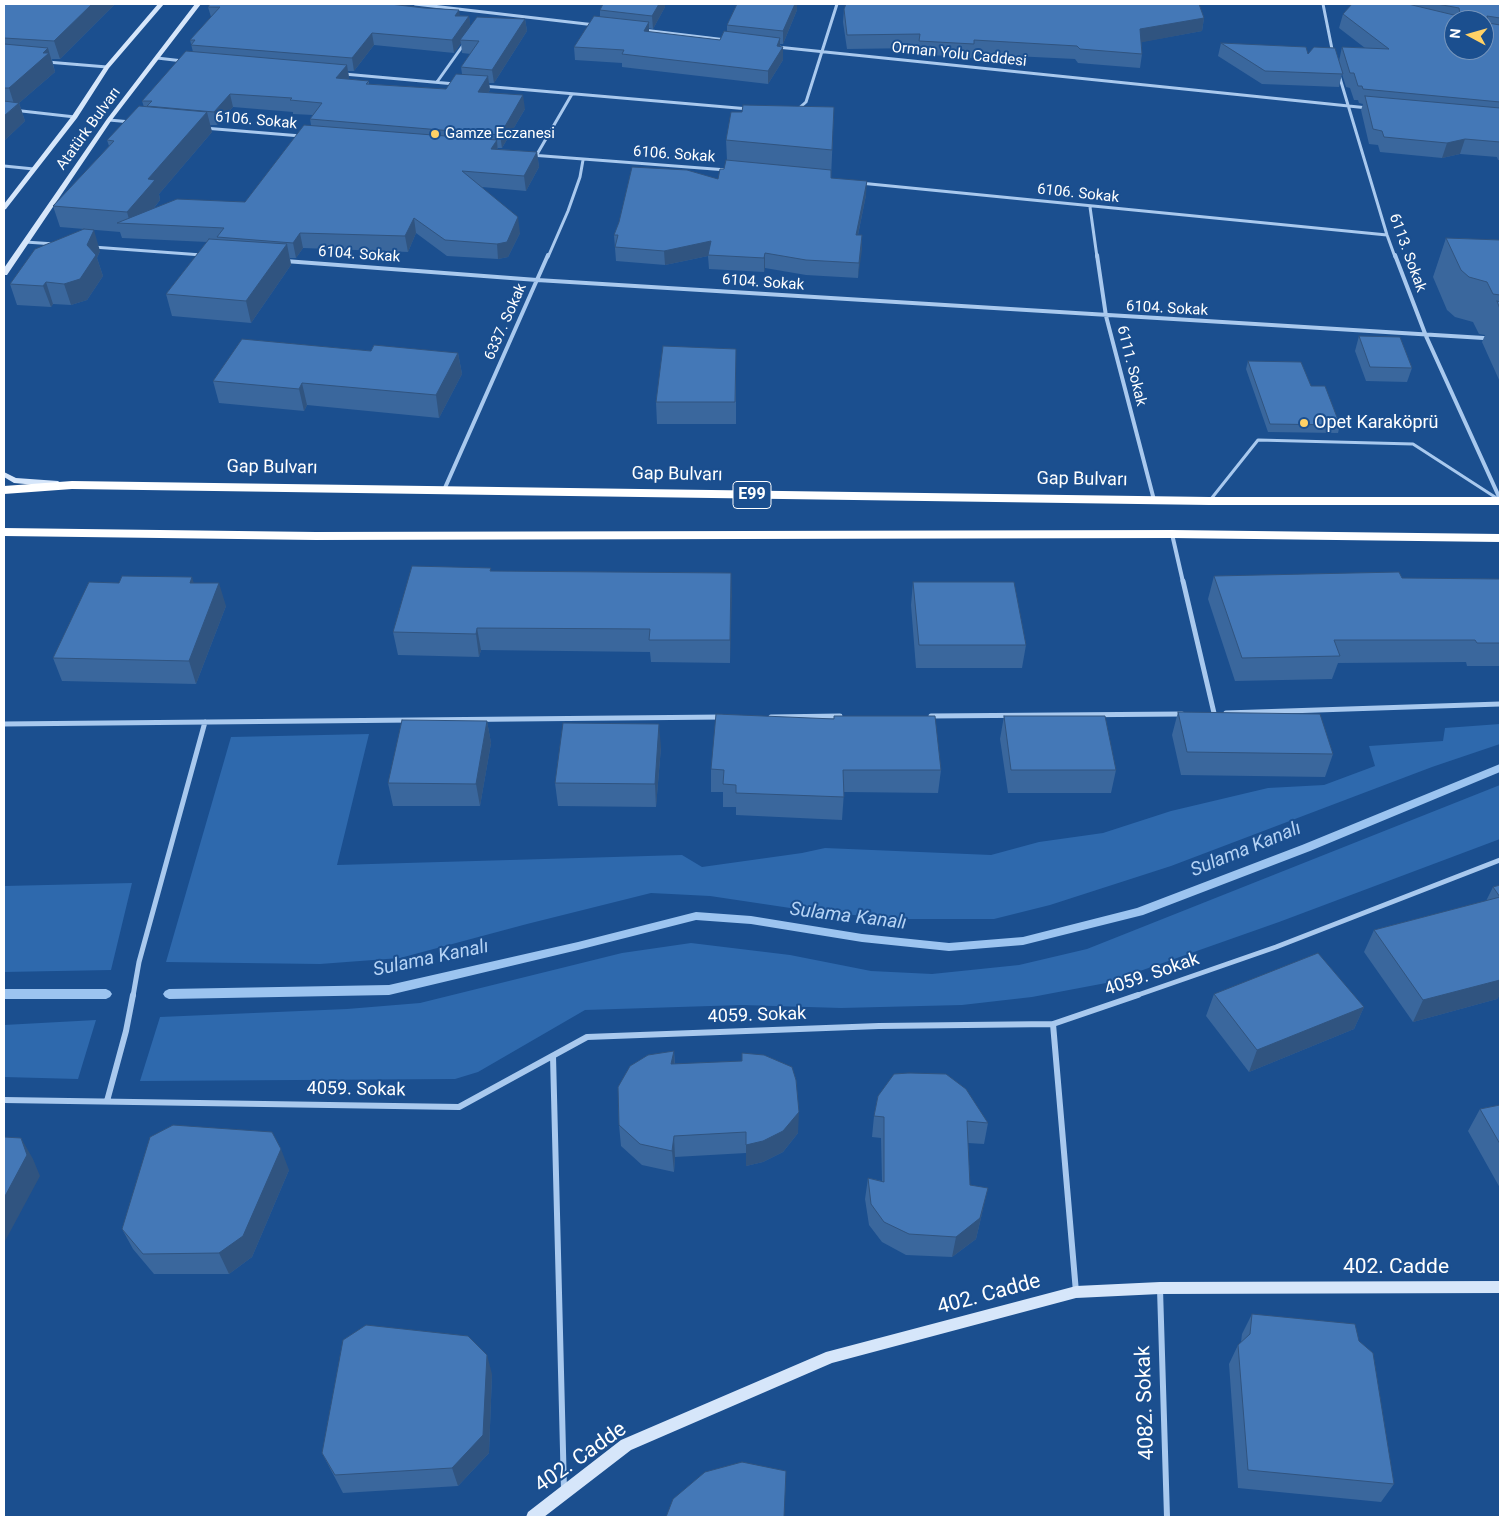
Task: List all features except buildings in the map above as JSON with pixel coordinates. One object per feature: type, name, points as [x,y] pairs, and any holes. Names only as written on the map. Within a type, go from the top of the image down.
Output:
[{"type":"highway","name":"Gap Bulvarı","points":[[4,490],[72,485],[1209,501],[1500,500]]},
{"type":"highway","points":[[4,532],[316,536],[1172,534],[1500,538]]},
{"type":"main road","name":"Atatürk Bulvarı","points":[[4,208],[75,117],[107,67],[161,4]]},
{"type":"main road","name":"Atatürk Bulvarı","points":[[4,273],[109,120],[198,4]]},
{"type":"main road","points":[[4,474],[14,480],[72,485]]},
{"type":"main road","name":"402. Cadde","points":[[533,1517],[626,1445],[831,1357],[1076,1292],[1160,1288],[1500,1287]]},
{"type":"street","points":[[416,4],[605,26]]},
{"type":"street","points":[[789,110],[797,110],[806,102],[836,4]]},
{"type":"street","points":[[1323,4],[1334,58]]},
{"type":"street","points":[[482,20],[487,12]]},
{"type":"street","points":[[595,25],[599,18]]},
{"type":"street","points":[[634,29],[732,41]]},
{"type":"street","points":[[437,82],[465,43]]},
{"type":"street","name":"Orman Yolu Caddesi","points":[[771,46],[1377,109]]},
{"type":"street","points":[[157,58],[186,61]]},
{"type":"street","points":[[41,62],[107,67]]},
{"type":"street","name":"6113. Sokak","points":[[1336,66],[1386,235],[1426,336],[1500,500]]},
{"type":"street","points":[[340,74],[456,84]]},
{"type":"street","points":[[475,86],[753,109]]},
{"type":"street","points":[[536,156],[572,94]]},
{"type":"street","points":[[4,109],[75,117]]},
{"type":"street","points":[[109,120],[139,122]]},
{"type":"street","name":"6106. Sokak","points":[[198,128],[308,137]]},
{"type":"street","name":"6106. Sokak","points":[[526,155],[736,171]]},
{"type":"street","name":"6337. Sokak","points":[[444,490],[568,211],[580,177],[583,160]]},
{"type":"street","points":[[4,166],[34,169]]},
{"type":"street","name":"6106. Sokak","points":[[854,183],[1386,235]]},
{"type":"street","name":"6111. Sokak","points":[[1090,207],[1106,316],[1154,500]]},
{"type":"street","points":[[25,242],[65,244]]},
{"type":"street","points":[[84,246],[212,255]]},
{"type":"street","name":"6104. Sokak","points":[[281,260],[537,280],[1426,336],[1500,339]]},
{"type":"street","points":[[1172,534],[1214,713]]},
{"type":"street","points":[[1204,713],[1500,704]]},
{"type":"street","points":[[926,716],[1184,714]]},
{"type":"street","points":[[767,717],[846,716]]},
{"type":"street","points":[[4,724],[727,717]]},
{"type":"street","points":[[107,1101],[126,1031],[139,962],[205,722]]},
{"type":"street","name":"4059. Sokak","points":[[4,1100],[459,1107],[587,1037],[879,1026],[1053,1024],[1276,947],[1500,860]]},
{"type":"street","points":[[1053,1024],[1076,1292]]},
{"type":"street","points":[[553,1056],[564,1493]]},
{"type":"street","name":"4082. Sokak","points":[[1160,1288],[1167,1517]]},
{"type":"lane","points":[[1209,501],[1258,440],[1413,444],[1500,500]]},
{"type":"shaded area","points":[[1500,724],[1500,744],[1432,767],[1171,866],[1050,905],[994,919],[902,919],[817,912],[710,896],[651,893],[400,958],[320,964],[166,962],[231,737],[369,734],[337,865],[682,855],[702,867],[825,848],[991,855],[1039,842],[1103,833],[1171,811],[1268,788],[1324,785],[1375,766],[1369,746],[1443,741],[1445,728]]},
{"type":"shaded area","points":[[1500,785],[1500,839],[1279,922],[1106,983],[1032,997],[962,1005],[841,1008],[742,1005],[585,1010],[478,1072],[455,1079],[140,1081],[160,1017],[347,1009],[420,1003],[622,953],[691,943],[790,955],[871,971],[932,974],[1019,965],[1087,949]]},
{"type":"shaded area","points":[[132,883],[111,970],[4,972],[4,886]]},
{"type":"shaded area","points":[[96,1020],[78,1079],[4,1077],[4,1025]]},
{"type":"waterway","name":"Sulama Kanalı","points":[[169,994],[389,990],[578,946],[696,916],[751,920],[862,938],[949,947],[1023,941],[1139,912],[1306,848],[1500,768]]},
{"type":"waterway","name":"Sulama Kanalı","points":[[4,994],[106,994]]},
{"type":"place","name":"Gamze Eczanesi","points":[[435,134]]},
{"type":"place","name":"Opet Karaköprü","points":[[1304,423]]}]
